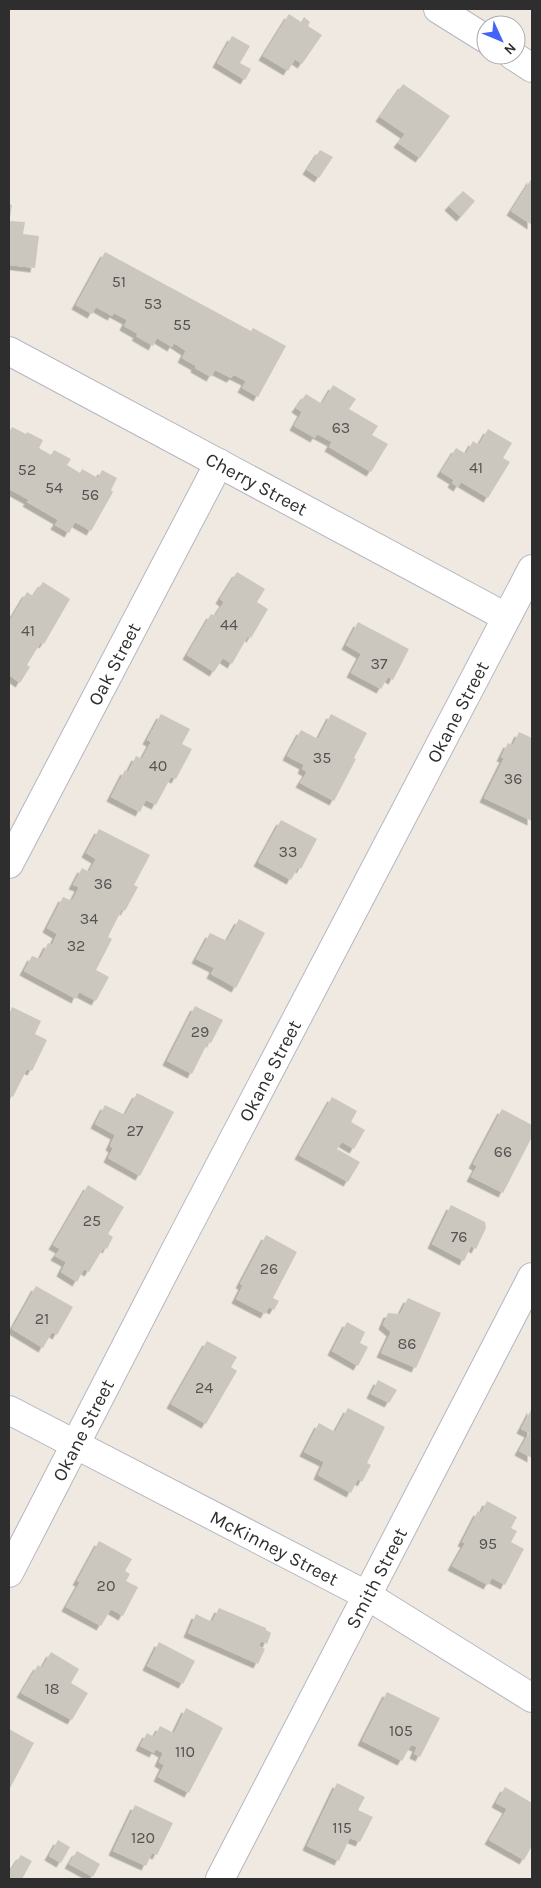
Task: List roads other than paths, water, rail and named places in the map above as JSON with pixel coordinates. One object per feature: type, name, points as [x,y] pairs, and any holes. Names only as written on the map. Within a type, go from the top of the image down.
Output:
[{"type":"street","points":[[438,9],[476,33]]},
{"type":"street","name":"Cherry Street","points":[[9,351],[506,618]]},
{"type":"street","name":"Oak Street","points":[[9,864],[219,463]]},
{"type":"street","name":"Okane Street","points":[[9,1573],[532,569]]},
{"type":"street","name":"Smith Street","points":[[220,1879],[532,1277]]},
{"type":"street","name":"McKinney Street","points":[[9,1410],[368,1596],[532,1698]]}]
